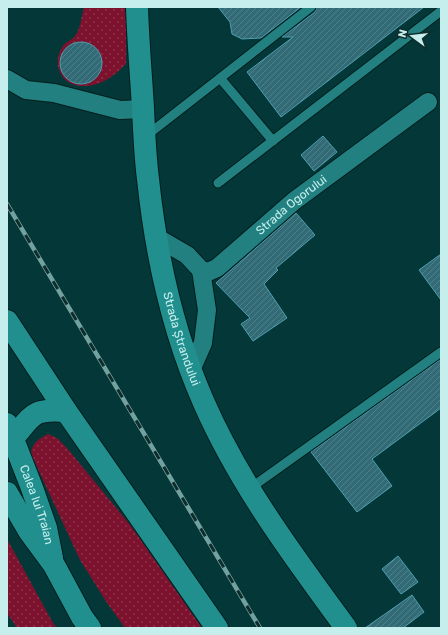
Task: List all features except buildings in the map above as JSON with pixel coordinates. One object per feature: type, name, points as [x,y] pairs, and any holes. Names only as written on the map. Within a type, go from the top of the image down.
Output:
[{"type":"main road","name":"Strada Ștrandului","points":[[138,7],[148,178],[156,237],[160,261],[191,370],[205,404],[249,489],[287,547],[346,628]]},
{"type":"main road","points":[[7,321],[66,410],[218,628]]},
{"type":"main road","points":[[10,431],[20,431],[25,423],[35,415],[46,411],[66,410]]},
{"type":"main road","name":"Calea lui Traian","points":[[10,431],[46,528],[54,565]]},
{"type":"main road","name":"Calea lui Traian","points":[[7,493],[29,530],[54,565],[82,617],[90,628]]},
{"type":"street","points":[[7,79],[26,90],[54,93],[120,110],[143,109]]},
{"type":"street","name":"Strada Ogorului","points":[[201,270],[208,272],[217,268],[294,201],[428,102]]},
{"type":"street","points":[[156,237],[187,255],[201,270],[207,310],[203,343],[191,370]]},
{"type":"lane","points":[[145,137],[311,7]]},
{"type":"lane","points":[[218,183],[441,11]]},
{"type":"lane","points":[[220,78],[273,141]]},
{"type":"lane","points":[[249,489],[441,352]]},
{"type":"shaded area","points":[[84,7],[126,7],[126,64],[106,80],[88,86],[74,85],[68,82],[60,72],[58,65],[59,52],[66,43],[77,34]]},
{"type":"shaded area","points":[[48,434],[57,438],[67,448],[131,526],[202,628],[125,628],[107,603],[80,560],[31,454],[36,442]]},
{"type":"shaded area","points":[[7,539],[57,628],[17,628],[7,613]]},
{"type":"railway","points":[[7,204],[260,628]]}]
